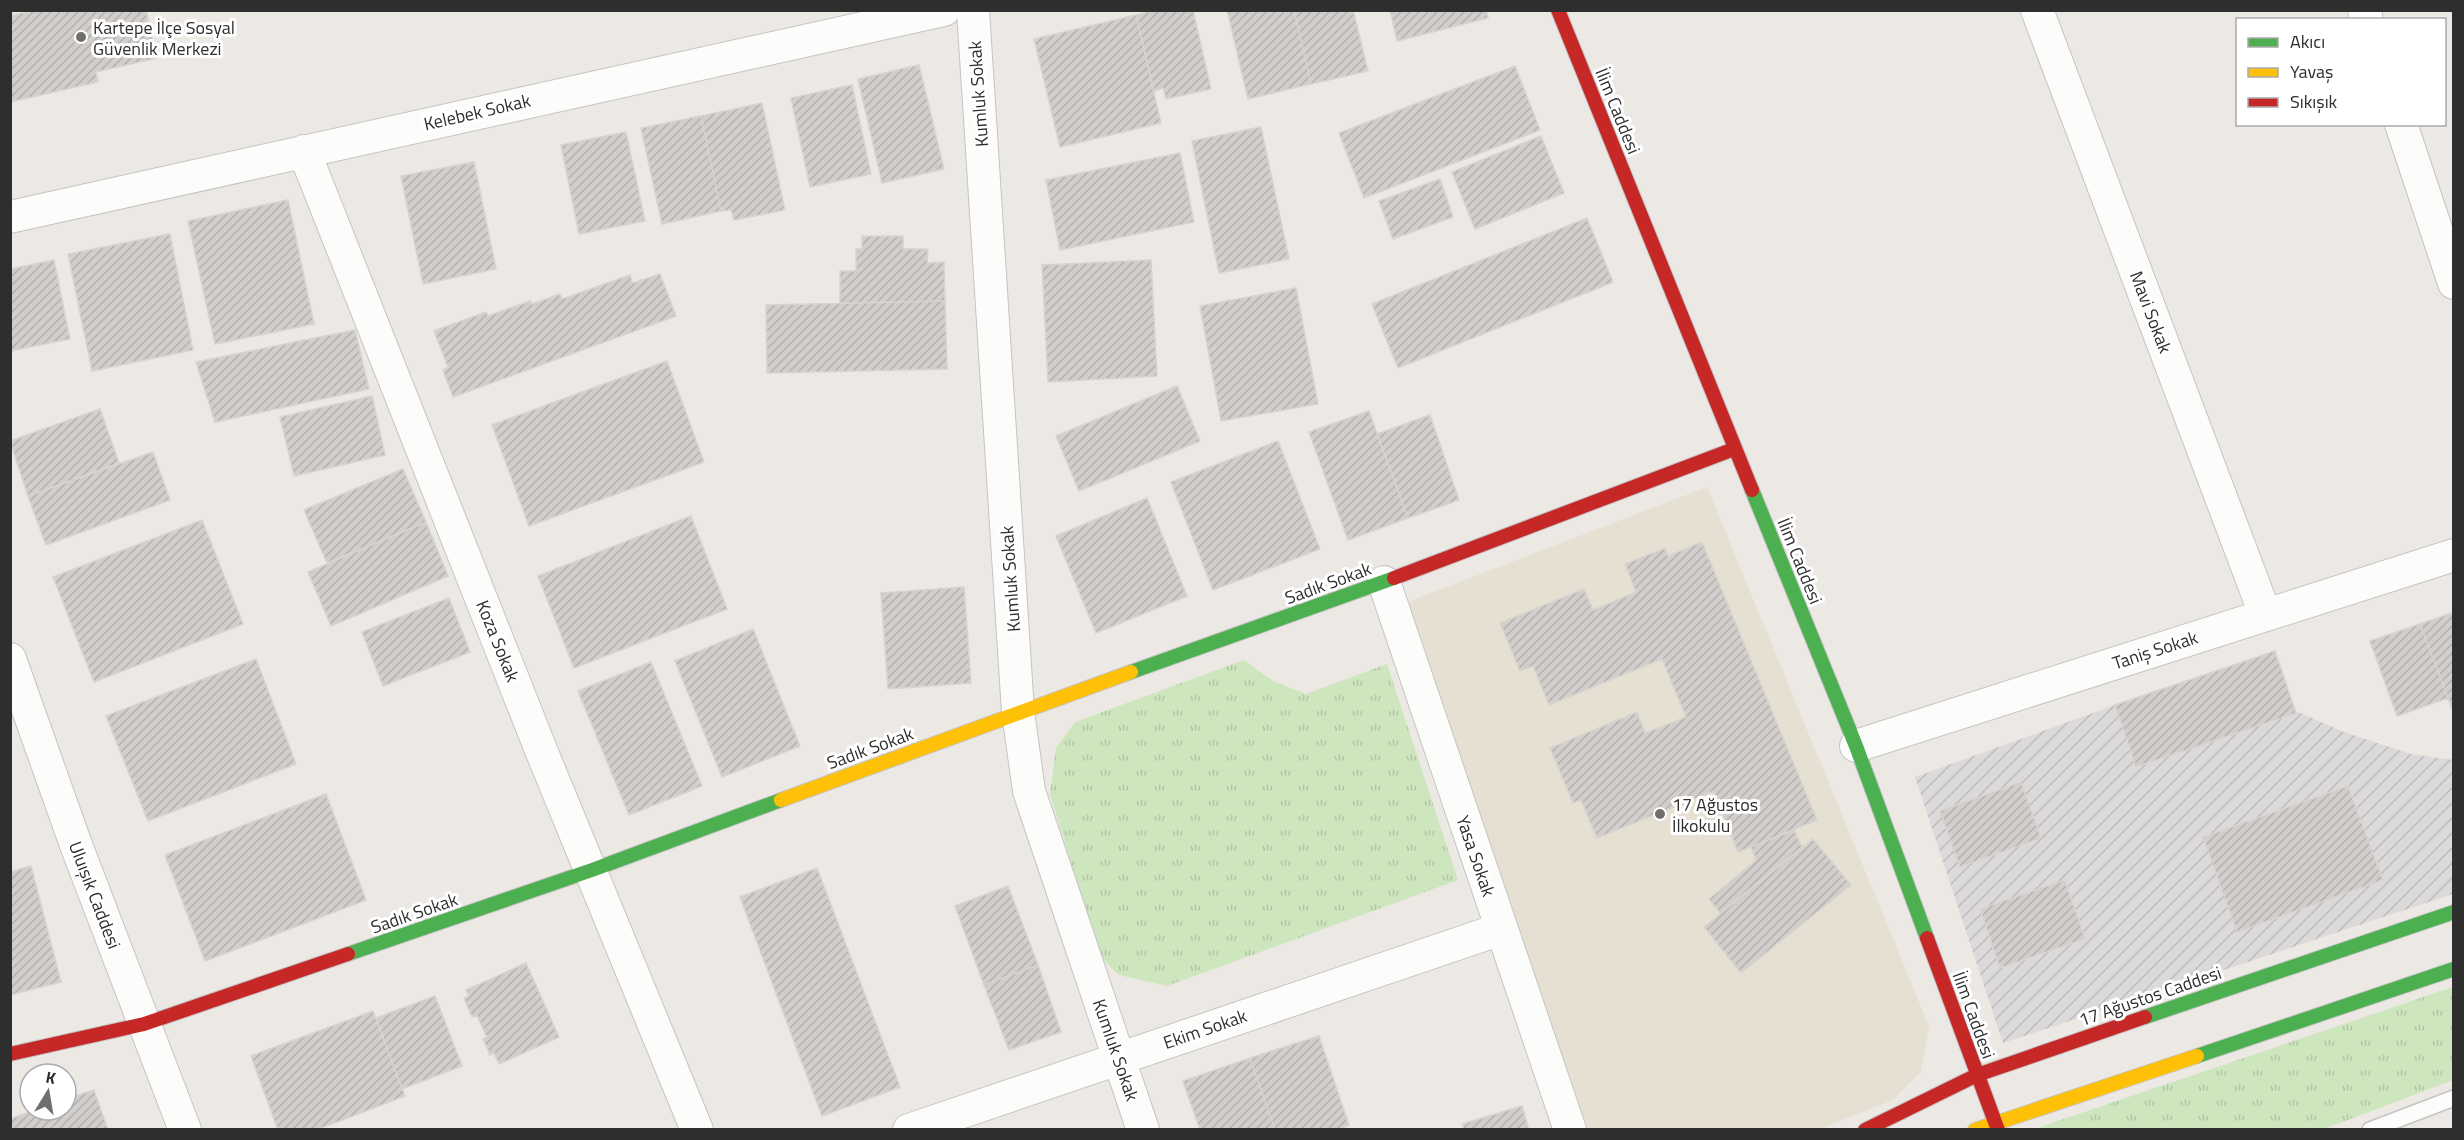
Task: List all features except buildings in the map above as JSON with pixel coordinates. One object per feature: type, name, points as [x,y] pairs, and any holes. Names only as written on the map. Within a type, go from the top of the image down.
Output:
[{"type":"street","name":"Kelebek Sokak","points":[[10,217],[944,10]]},
{"type":"street","name":"Kumluk Sokak","points":[[973,10],[1018,712],[1029,791],[1143,1130]]},
{"type":"street","name":"İlim Caddesi","points":[[1558,10],[1856,746],[1996,1126]]},
{"type":"street","name":"Mavi Sokak","points":[[2037,10],[2265,614]]},
{"type":"street","points":[[2402,126],[2454,283]]},
{"type":"street","name":"Koza Sokak","points":[[304,151],[541,750],[697,1130]]},
{"type":"street","name":"Sadık Sokak","points":[[10,1054],[144,1024],[592,870],[1018,712],[1384,582],[1734,449]]},
{"type":"street","name":"Taniş Sokak","points":[[1856,746],[2454,555]]},
{"type":"street","name":"Yasa Sokak","points":[[1384,582],[1570,1130]]},
{"type":"street","name":"Uluışık Caddesi","points":[[11,662],[76,845],[185,1130]]},
{"type":"street","name":"17 Ağustos Caddesi","points":[[1865,1130],[1977,1075],[2454,912]]},
{"type":"street","name":"Ekim Sokak","points":[[909,1130],[1501,928]]},
{"type":"street","points":[[1975,1130],[1996,1126],[2454,969]]},
{"type":"lane","points":[[2370,1130],[2454,1098]]},
{"type":"shaded area","name":"17 Ağustos İlkokulu","points":[[1707,487],[1929,1026],[1921,1072],[1893,1100],[1820,1129],[1586,1129],[1407,602]]},
{"type":"shaded area","points":[[2275,651],[2296,711],[2344,732],[2411,754],[2453,760],[2453,894],[2003,1043],[1915,777],[2115,705]]},
{"type":"green space","points":[[1244,660],[1273,681],[1306,694],[1387,664],[1458,880],[1167,986],[1119,975],[1100,957],[1050,794],[1056,748],[1075,722]]},
{"type":"green space","points":[[2453,987],[2453,1080],[2324,1129],[2039,1129],[2043,1126]]},
{"type":"traffic: fast","points":[[1752,490],[1856,746],[1927,938]]},
{"type":"traffic: fast","points":[[1131,672],[1394,578]]},
{"type":"traffic: fast","points":[[348,954],[592,870],[781,800]]},
{"type":"traffic: fast","points":[[2145,1017],[2454,912]]},
{"type":"traffic: fast","points":[[2197,1056],[2454,969]]},
{"type":"traffic: slow","points":[[781,800],[1131,672]]},
{"type":"traffic: slow","points":[[1975,1130],[2197,1056]]},
{"type":"traffic: jam","points":[[1558,10],[1752,490]]},
{"type":"traffic: jam","points":[[1394,578],[1734,449]]},
{"type":"traffic: jam","points":[[1927,938],[1998,1130]]},
{"type":"traffic: jam","points":[[10,1054],[144,1024],[348,954]]},
{"type":"traffic: jam","points":[[1865,1130],[1977,1075],[2145,1017]]},
{"type":"place","name":"Kartepe İlçe Sosyal Güvenlik Merkezi","points":[[81,37]]},
{"type":"place","name":"17 Ağustos İlkokulu","points":[[1660,814]]}]
